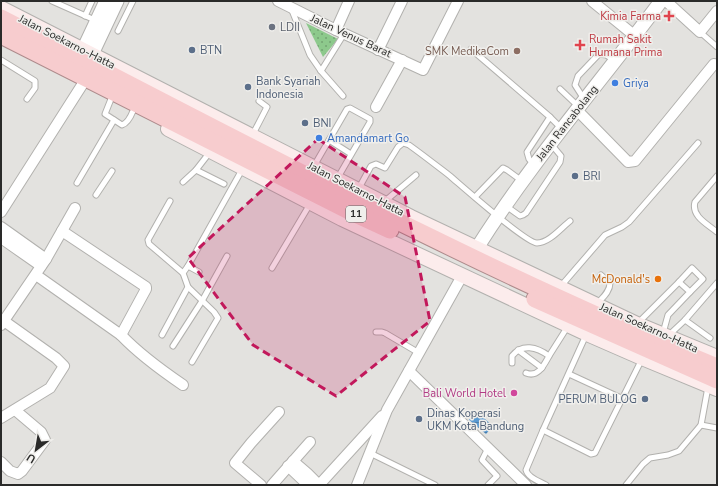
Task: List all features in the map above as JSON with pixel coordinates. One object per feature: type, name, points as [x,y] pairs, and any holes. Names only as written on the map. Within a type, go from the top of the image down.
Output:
[{"type":"highway","points":[[8,22],[34,26]]},
{"type":"highway","name":"Jalan Soekarno-Hatta","points":[[8,22],[209,126],[384,209],[580,307],[713,376]]},
{"type":"highway","name":"Jalan Soekarno-Hatta","points":[[1,35],[349,211],[571,316],[713,376]]},
{"type":"highway","points":[[192,105],[209,126]]},
{"type":"highway","points":[[384,209],[411,217]]},
{"type":"main road","name":"Jalan Soekarno-Hatta","points":[[1,8],[358,189],[384,209]]},
{"type":"main road","points":[[1,44],[82,86],[111,99],[310,203],[462,276],[642,358],[713,376]]},
{"type":"main road","name":"Jalan Soekarno-Hatta","points":[[411,217],[596,305],[665,336],[713,376]]},
{"type":"street","points":[[88,52],[94,20],[106,1]]},
{"type":"street","points":[[88,52],[118,1]]},
{"type":"street","name":"Jalan Venus Barat","points":[[278,1],[340,32],[423,70],[458,1]]},
{"type":"street","points":[[340,32],[349,1]]},
{"type":"street","points":[[378,50],[402,1]]},
{"type":"street","points":[[592,1],[634,36]]},
{"type":"street","name":"Jalan Rancabolang","points":[[478,248],[501,211],[535,165],[661,1]]},
{"type":"street","points":[[666,1],[700,32],[717,11]]},
{"type":"street","name":"Jalan Venus Barat","points":[[376,108],[402,60]]},
{"type":"street","points":[[580,106],[628,162],[635,161],[714,64]]},
{"type":"street","points":[[1,212],[82,86]]},
{"type":"street","points":[[1,418],[50,388],[64,366],[56,358],[3,323],[41,267],[75,208]]},
{"type":"street","points":[[1,227],[41,267]]},
{"type":"street","points":[[62,231],[146,287],[121,335]]},
{"type":"street","points":[[1,238],[41,267],[154,365],[183,385]]},
{"type":"street","points":[[357,485],[387,410],[462,276]]},
{"type":"street","points":[[409,371],[526,485]]},
{"type":"street","points":[[1,462],[10,471],[18,474],[22,471],[45,440],[41,432],[14,410]]},
{"type":"street","points":[[291,464],[319,485],[387,410]]},
{"type":"street","points":[[262,485],[235,463],[279,412]]},
{"type":"street","points":[[272,485],[310,442]]},
{"type":"street","points":[[291,464],[308,485]]},
{"type":"lane","points":[[52,1],[94,20]]},
{"type":"lane","points":[[85,16],[92,1]]},
{"type":"lane","points":[[118,31],[133,1]]},
{"type":"lane","points":[[291,7],[310,55],[321,71],[343,96]]},
{"type":"lane","points":[[321,71],[340,32]]},
{"type":"lane","points":[[700,32],[717,47]]},
{"type":"lane","points":[[471,49],[563,129]]},
{"type":"lane","points":[[580,106],[575,85],[575,81],[578,76],[599,54],[606,55],[615,61]]},
{"type":"lane","points":[[1,60],[35,81],[35,88],[27,99]]},
{"type":"lane","points":[[560,89],[580,106]]},
{"type":"lane","points":[[111,99],[105,114],[122,125],[133,111]]},
{"type":"lane","points":[[252,136],[267,107],[259,101]]},
{"type":"lane","points":[[314,167],[347,109],[350,108],[370,119],[370,122],[337,178]]},
{"type":"lane","points":[[535,165],[529,159],[527,152],[550,118]]},
{"type":"lane","points":[[77,184],[114,120]]},
{"type":"lane","points":[[329,140],[351,154]]},
{"type":"lane","points":[[358,189],[371,166],[376,164],[385,168],[398,147],[403,143],[409,145],[475,197],[501,211],[523,216],[560,162],[561,156],[551,144]]},
{"type":"lane","points":[[560,288],[606,235],[629,222],[698,143]]},
{"type":"lane","points":[[182,182],[196,170],[210,151]]},
{"type":"lane","points":[[183,273],[243,168]]},
{"type":"lane","points":[[475,197],[503,168],[523,182]]},
{"type":"lane","points":[[196,170],[224,184]]},
{"type":"lane","points":[[96,195],[112,171]]},
{"type":"lane","points":[[384,209],[416,175]]},
{"type":"lane","points":[[717,176],[694,202],[693,207],[696,214],[717,232]]},
{"type":"lane","points":[[170,201],[148,240],[149,244],[183,273],[188,287],[214,312],[218,318],[192,362]]},
{"type":"lane","points":[[272,268],[310,203]]},
{"type":"lane","points":[[501,211],[532,242],[536,243],[540,243],[548,239],[570,221]]},
{"type":"lane","points":[[173,346],[202,301],[227,256]]},
{"type":"lane","points":[[188,266],[199,272]]},
{"type":"lane","points":[[637,324],[692,268],[703,279],[668,315],[665,336]]},
{"type":"lane","points":[[596,305],[608,292],[610,287],[610,283],[601,275]]},
{"type":"lane","points":[[679,282],[690,292]]},
{"type":"lane","points":[[665,336],[685,320],[716,286]]},
{"type":"lane","points":[[162,335],[188,287]]},
{"type":"lane","points":[[685,320],[710,338]]},
{"type":"lane","points":[[526,373],[530,375],[536,373],[542,368],[568,325]]},
{"type":"lane","points":[[376,332],[382,332],[419,353]]},
{"type":"lane","points":[[546,485],[530,477],[526,470],[587,334]]},
{"type":"lane","points":[[512,363],[512,356],[518,350],[527,347],[540,351],[549,356]]},
{"type":"lane","points":[[518,350],[542,368]]},
{"type":"lane","points":[[543,430],[591,454],[595,453],[642,358]]},
{"type":"lane","points":[[569,374],[621,398]]},
{"type":"lane","points":[[626,485],[643,464],[650,458],[668,456],[679,451],[701,425],[713,376]]},
{"type":"lane","points":[[701,425],[717,428]]},
{"type":"lane","points":[[488,448],[482,460],[497,476],[488,485]]},
{"type":"lane","points":[[370,453],[435,485]]},
{"type":"highlighted area","points":[[318,139],[405,197],[430,321],[336,396],[253,345],[188,258]]},
{"type":"green space","points":[[306,23],[338,39],[323,57]]},
{"type":"water","points":[[476,411],[493,426],[486,434],[469,420]]},
{"type":"place","name":"Kimia Farma","points":[[669,16]]},
{"type":"place","name":"LDII","points":[[272,27]]},
{"type":"place","name":"Rumah Sakit Humana Prima","points":[[580,45]]},
{"type":"place","name":"BTN","points":[[192,50]]},
{"type":"place","name":"SMK MedikaCom","points":[[517,51]]},
{"type":"place","name":"Griya","points":[[615,83]]},
{"type":"place","name":"Bank Syariah Indonesia","points":[[248,87]]},
{"type":"place","name":"BNI","points":[[305,123]]},
{"type":"place","name":"Amandamart Go","points":[[319,138]]},
{"type":"place","name":"BRI","points":[[575,176]]},
{"type":"place","name":"McDonald's","points":[[658,279]]},
{"type":"place","name":"Bali World Hotel","points":[[514,393]]},
{"type":"place","name":"PERUM BULOG","points":[[645,399]]},
{"type":"place","name":"Dinas Koperasi UKM Kota Bandung","points":[[419,419]]}]
